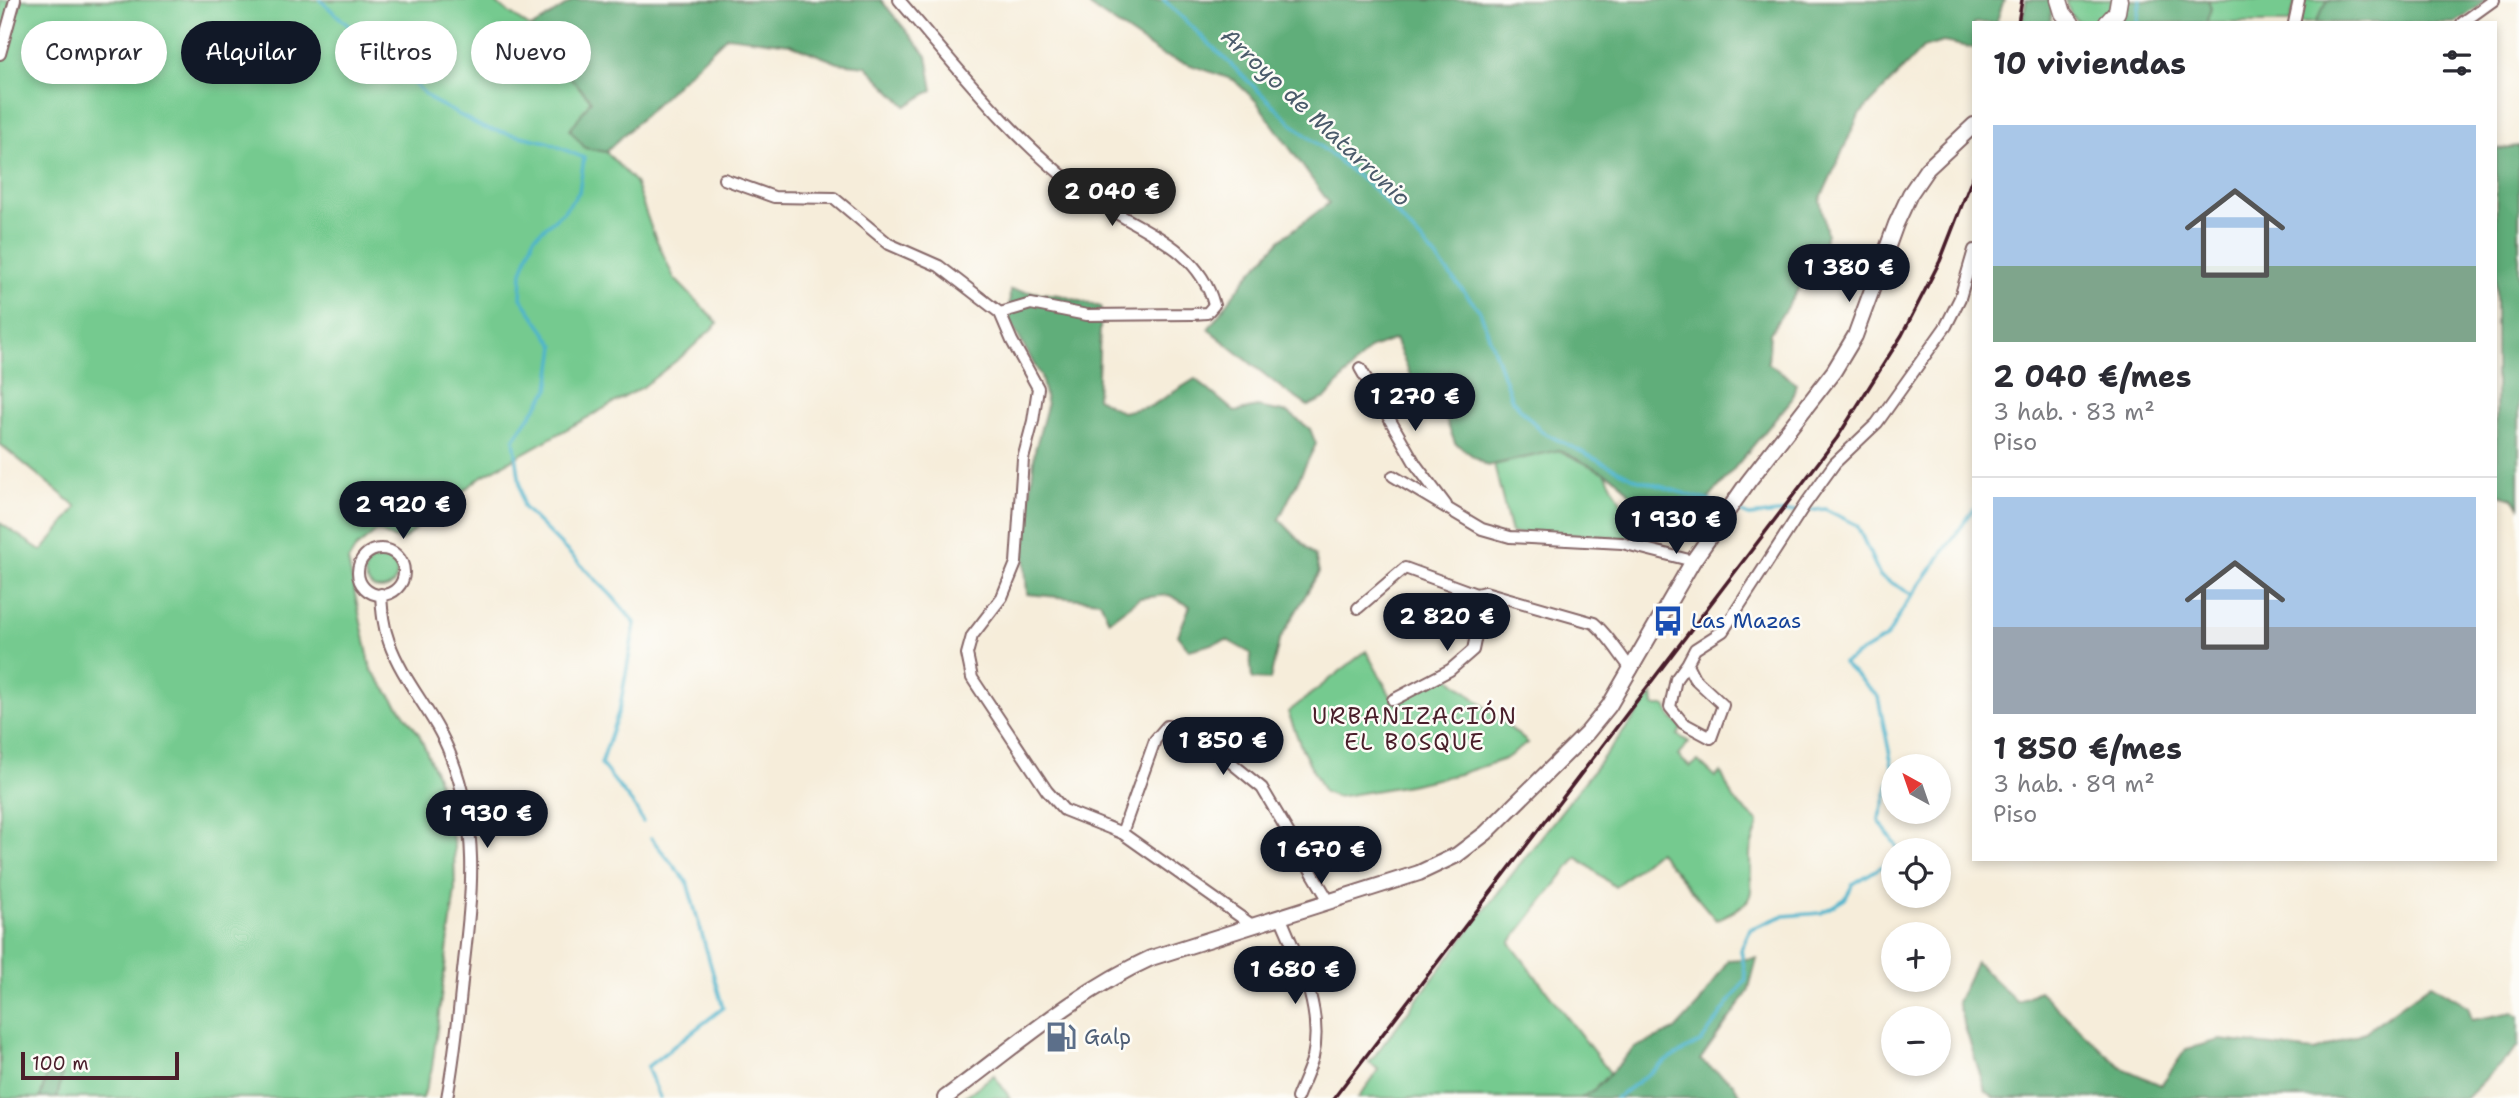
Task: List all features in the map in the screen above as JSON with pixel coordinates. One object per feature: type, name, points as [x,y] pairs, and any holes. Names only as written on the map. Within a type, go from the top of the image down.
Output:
[{"type":"main road","points":[[2111,21],[2119,0]]},
{"type":"street","points":[[0,54],[15,0]]},
{"type":"street","points":[[899,0],[1009,127],[1089,197],[1144,227],[1185,256],[1209,286],[1214,305],[1207,313],[1192,314],[1087,315],[1031,304],[1000,313]]},
{"type":"street","points":[[2294,21],[2299,0]]},
{"type":"street","points":[[2465,21],[2494,0]]},
{"type":"street","points":[[945,1098],[1090,991],[1120,973],[1152,958],[1419,873],[1457,855],[1486,833],[1587,733],[1609,706],[1693,561],[1730,507],[1834,370],[1854,336],[1910,194],[1927,169],[1972,127]]},
{"type":"street","points":[[724,179],[774,197],[834,198],[889,244],[939,266],[1000,313],[1038,388],[1023,459],[1016,563],[1002,597],[972,636],[967,654],[972,678],[1047,791],[1064,810],[1122,833],[1252,925]]},
{"type":"street","points":[[1686,664],[1694,678],[1723,705],[1712,738],[1684,723],[1670,707],[1676,679],[1695,649],[1723,631],[1835,463],[1877,423],[1945,326],[1960,298],[1972,257]]},
{"type":"street","points":[[1360,368],[1410,454],[1450,510]]},
{"type":"street","points":[[1393,475],[1482,528],[1510,537],[1622,543],[1693,561]]},
{"type":"street","points":[[381,549],[391,551],[399,558],[404,568],[401,584],[395,590],[381,594],[368,591],[362,585],[358,570],[361,560],[368,553],[381,549]]},
{"type":"street","points":[[1357,608],[1405,568],[1476,594],[1485,592],[1594,623],[1606,634],[1632,670]]},
{"type":"street","points":[[1394,700],[1450,670],[1473,650],[1485,592]]},
{"type":"street","points":[[381,594],[383,620],[396,660],[430,714],[449,751],[463,794],[471,835],[472,890],[457,1033],[447,1098]]},
{"type":"street","points":[[1122,833],[1155,740],[1167,726],[1182,728],[1212,747],[1262,788],[1329,901]]},
{"type":"street","points":[[1280,916],[1302,965],[1314,1022],[1312,1058],[1297,1098]]},
{"type":"green space","points":[[0,0],[491,0],[521,21],[471,21],[471,84],[576,84],[591,100],[585,148],[606,152],[635,182],[652,230],[674,278],[718,323],[643,387],[482,476],[401,541],[377,531],[356,548],[348,561],[371,669],[419,734],[436,774],[448,813],[454,847],[455,890],[432,1068],[423,1098],[57,1098],[62,1075],[48,1073],[40,1098],[0,1098],[0,523],[42,551],[77,507],[0,444]]},
{"type":"green space","points":[[574,0],[881,0],[927,56],[933,90],[906,106],[866,66],[838,63],[790,44],[727,36],[606,152],[585,148],[570,130],[591,100],[576,84],[591,84],[591,21],[542,21]]},
{"type":"green space","points":[[1086,0],[2004,0],[1997,21],[1972,21],[1972,48],[1943,42],[1923,48],[1859,115],[1820,200],[1827,234],[1819,257],[1770,333],[1768,363],[1796,383],[1792,399],[1698,512],[1631,495],[1617,479],[1559,450],[1487,466],[1455,443],[1446,420],[1424,408],[1395,339],[1369,349],[1326,398],[1308,406],[1208,329],[1247,277],[1280,240],[1329,203],[1256,101],[1234,80],[1162,55],[1091,7]]},
{"type":"green space","points":[[2026,0],[2052,0],[2051,21],[2022,21]]},
{"type":"green space","points":[[2065,0],[2112,0],[2106,13],[2095,21],[2078,21]]},
{"type":"green space","points":[[2126,0],[2208,0],[2211,8],[2207,21],[2120,21]]},
{"type":"green space","points":[[2208,0],[2296,0],[2291,21],[2207,21],[2211,8]]},
{"type":"green space","points":[[2305,0],[2328,0],[2316,21],[2299,21]]},
{"type":"green space","points":[[2328,0],[2488,0],[2458,21],[2316,21]]},
{"type":"green space","points":[[2519,146],[2519,506],[2513,498],[2497,493],[2497,149]]},
{"type":"green space","points":[[1010,290],[1060,295],[1101,307],[1097,398],[1122,412],[1151,406],[1195,379],[1235,412],[1257,407],[1289,413],[1310,429],[1316,444],[1279,519],[1315,556],[1319,572],[1279,641],[1270,680],[1252,679],[1250,653],[1227,640],[1189,650],[1178,635],[1190,606],[1169,595],[1140,598],[1109,621],[1100,601],[1027,594],[1024,553],[1035,450],[1047,406],[1041,376],[1009,320]]},
{"type":"green space","points":[[1559,450],[1605,473],[1644,543],[1594,536],[1511,533],[1494,465]]},
{"type":"green space","points":[[381,557],[393,561],[397,573],[393,585],[381,589],[369,585],[365,573],[369,561]]},
{"type":"green space","points":[[1366,651],[1393,700],[1444,673],[1528,743],[1505,759],[1459,774],[1337,797],[1324,792],[1302,749],[1288,712]]},
{"type":"green space","points":[[1653,694],[1654,706],[1666,706],[1672,718],[1682,728],[1678,735],[1689,742],[1678,756],[1690,767],[1698,761],[1715,777],[1721,772],[1733,799],[1758,822],[1750,850],[1751,890],[1747,902],[1716,920],[1658,851],[1615,887],[1577,857],[1510,943],[1610,1073],[1595,1089],[1581,1098],[1358,1098],[1379,1070],[1369,1063]]},
{"type":"green space","points":[[1757,958],[1748,992],[1700,1060],[1733,1083],[1742,1098],[1581,1098],[1595,1089],[1634,1048],[1675,1030],[1699,1004],[1728,960]]},
{"type":"green space","points":[[1976,962],[2017,1002],[2039,991],[2120,1067],[2161,1085],[2186,1049],[2220,1040],[2315,1051],[2365,1032],[2431,984],[2468,1006],[2472,1020],[2513,1012],[2519,1016],[2519,1046],[2466,1098],[1994,1098],[1985,1090],[1957,1002]]},
{"type":"green space","points":[[48,1072],[62,1075],[57,1098],[40,1098]]},
{"type":"green space","points":[[994,1075],[1010,1098],[963,1098]]},
{"type":"waterway","points":[[320,0],[433,101],[484,128],[547,142],[584,158],[579,192],[563,212],[534,237],[522,272],[521,298],[555,346],[549,389],[514,439],[523,507],[612,596],[635,623],[620,707],[601,764],[635,807],[643,822]]},
{"type":"waterway","name":"Arroyo de Matarrunio","points":[[1164,0],[1297,128],[1375,190],[1427,247],[1480,311],[1512,400],[1542,432],[1636,479],[1726,506]]},
{"type":"waterway","points":[[2137,21],[2140,0]]},
{"type":"waterway","name":"Arroyo de Matarrunio","points":[[1733,509],[1749,516],[1798,511]]},
{"type":"waterway","name":"Arroyo de Matarrunio","points":[[1805,511],[1825,509],[1857,525],[1880,576],[1913,595]]},
{"type":"waterway","points":[[1891,838],[1879,821],[1893,770],[1878,697],[1843,663],[1887,637],[1906,604],[1972,512]]},
{"type":"waterway","points":[[651,838],[687,882],[723,1008],[647,1067],[660,1098]]},
{"type":"waterway","points":[[1616,1098],[1669,1059],[1702,1041],[1746,979],[1741,950],[1750,929],[1783,916],[1821,913],[1845,899],[1853,884],[1881,867]]},
{"type":"railway","points":[[2018,21],[2022,0]]},
{"type":"railway","points":[[1334,1098],[1837,438],[1902,335],[1940,261],[1972,179]]},
{"type":"place","name":"Las Mazas","points":[[1668,621]]},
{"type":"place","name":"Galp","points":[[1061,1037]]},
{"type":"district","name":"URBANIZACIÓN EL BOSQUE","points":[[1415,729]]}]
